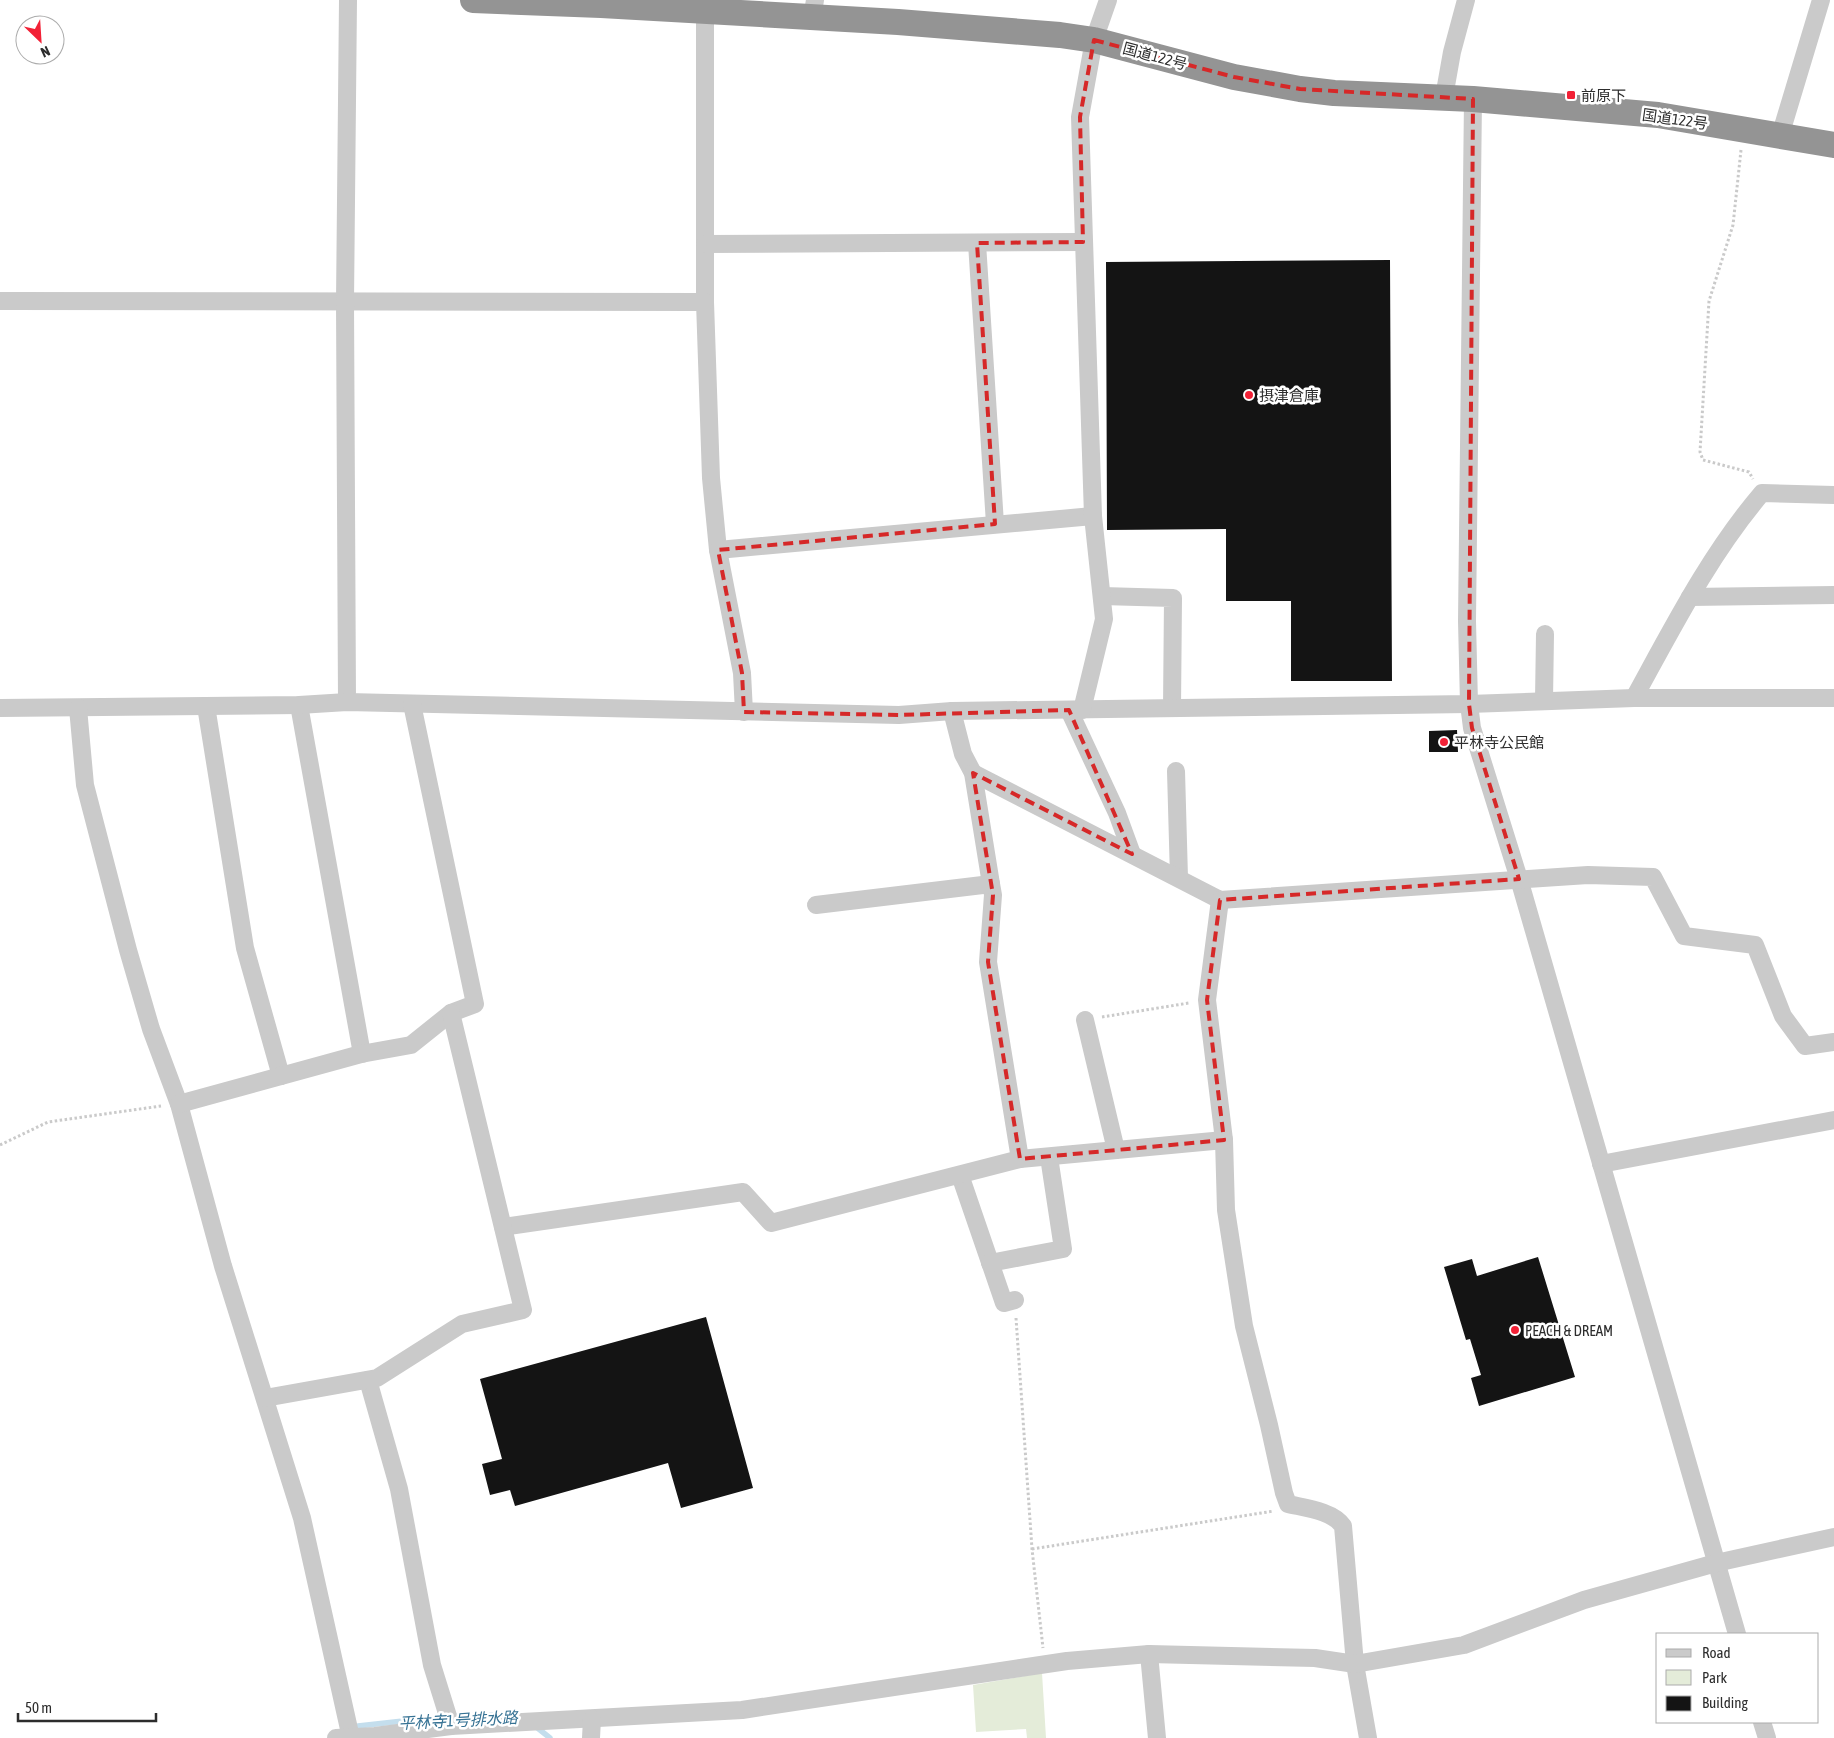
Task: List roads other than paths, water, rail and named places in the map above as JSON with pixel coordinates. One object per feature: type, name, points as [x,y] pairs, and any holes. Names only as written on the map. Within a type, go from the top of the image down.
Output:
[{"type":"highway","name":"国道122号","points":[[472,0],[705,12],[813,9],[1060,35],[1094,40],[1234,77],[1300,89],[1334,93],[1473,99],[1658,115],[1834,145]]},
{"type":"street","points":[[347,702],[346,302],[348,0]]},
{"type":"street","points":[[1108,0],[1094,40],[1080,117],[1093,516],[1104,619],[1075,710],[1132,854]]},
{"type":"street","points":[[1444,97],[1452,52],[1466,0]]},
{"type":"street","points":[[1780,136],[1821,0]]},
{"type":"street","points":[[705,12],[705,302],[711,478],[718,550],[742,673],[744,712]]},
{"type":"street","points":[[1473,99],[1467,601],[1469,704],[1472,728],[1519,879],[1736,1633]]},
{"type":"street","points":[[977,242],[994,524]]},
{"type":"street","points":[[705,244],[1084,242]]},
{"type":"street","points":[[0,301],[705,302]]},
{"type":"street","points":[[1634,698],[1690,597],[1743,515],[1762,493],[1834,495]]},
{"type":"street","points":[[718,550],[1093,516]]},
{"type":"street","points":[[1690,597],[1834,595]]},
{"type":"street","points":[[1102,596],[1172,598],[1172,708]]},
{"type":"street","points":[[1544,700],[1545,634]]},
{"type":"street","points":[[0,708],[299,705],[347,702],[899,715],[952,711],[1469,704],[1634,698],[1834,698]]},
{"type":"street","points":[[179,1104],[362,1054],[411,1046],[450,1013],[475,1004],[412,704]]},
{"type":"street","points":[[299,705],[362,1054]]},
{"type":"street","points":[[206,706],[245,948],[281,1076]]},
{"type":"street","points":[[78,708],[85,785],[128,950],[152,1029],[179,1104],[223,1266],[302,1518],[346,1738],[376,1737],[451,1726],[477,1732],[592,1719],[742,1710],[1067,1660],[1149,1654],[1315,1658],[1355,1664],[1464,1646],[1584,1600],[1716,1563],[1834,1537]]},
{"type":"street","points":[[952,711],[963,754],[973,773],[991,884],[988,962],[1020,1160]]},
{"type":"street","points":[[1176,771],[1179,878]]},
{"type":"street","points":[[973,773],[1220,900],[1588,875],[1652,877],[1684,936],[1755,945],[1783,1016],[1805,1046],[1834,1042]]},
{"type":"street","points":[[816,905],[991,884]]},
{"type":"street","points":[[1220,900],[1207,1000],[1224,1140],[1226,1210],[1244,1326],[1288,1504],[1326,1514],[1340,1520],[1343,1526],[1355,1664],[1368,1738]]},
{"type":"street","points":[[265,1398],[378,1378],[462,1324],[524,1310],[450,1013]]},
{"type":"street","points":[[1085,1020],[1116,1150]]},
{"type":"street","points":[[1601,1164],[1834,1120]]},
{"type":"street","points":[[503,1227],[743,1192],[771,1224],[1020,1160],[1224,1140]]},
{"type":"street","points":[[990,1263],[1063,1249],[1049,1157]]},
{"type":"street","points":[[960,1175],[1004,1303],[1015,1300]]},
{"type":"street","points":[[368,1380],[399,1489],[432,1665],[451,1726]]},
{"type":"street","points":[[1149,1654],[1157,1738]]},
{"type":"street","points":[[591,1738],[592,1719]]},
{"type":"street","points":[[1762,1723],[1767,1738]]},
{"type":"waterway","name":"平林寺1号排水路","points":[[358,1726],[439,1717],[513,1714]]},
{"type":"waterway","name":"平林寺1号排水路","points":[[535,1726],[550,1738]]},
{"type":"place","name":"前原下","points":[[1571,95]]},
{"type":"place","name":"摂津倉庫","points":[[1249,395]]},
{"type":"place","name":"平林寺公民館","points":[[1444,742]]},
{"type":"place","name":"PEACH & DREAM","points":[[1515,1330]]}]
